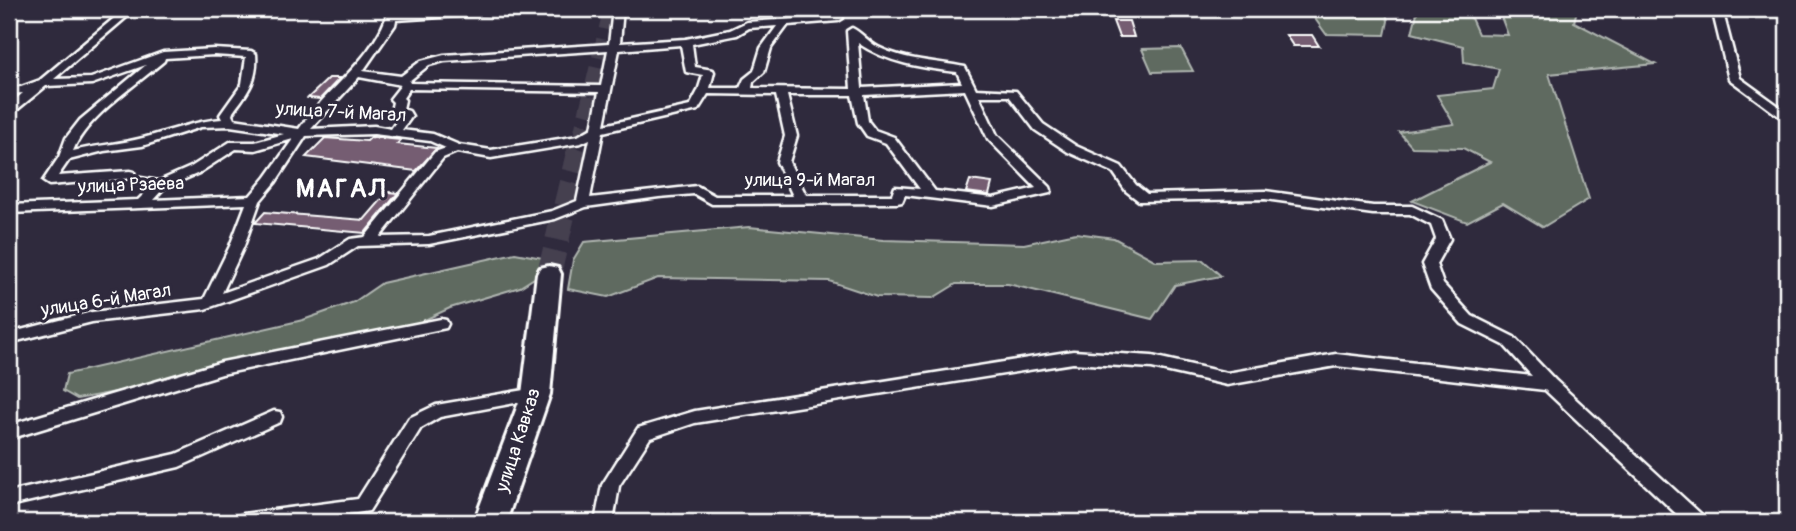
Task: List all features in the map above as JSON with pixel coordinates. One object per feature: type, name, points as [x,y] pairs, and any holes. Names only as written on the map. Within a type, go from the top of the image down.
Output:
[{"type":"highway","name":"улица Кавказ","points":[[490,522],[536,394],[549,274]]},
{"type":"street","points":[[9,111],[131,9]]},
{"type":"street","points":[[210,302],[254,200],[271,180],[312,119],[356,74],[390,24],[392,13],[517,9]]},
{"type":"street","points":[[369,242],[409,243],[455,236],[555,215],[583,204],[614,47],[618,9]]},
{"type":"street","points":[[1717,9],[1735,79],[1787,117]]},
{"type":"street","points":[[837,13],[838,22],[850,25],[852,31],[862,121],[872,133],[890,140],[931,194]]},
{"type":"street","name":"улица 7-й Магал","points":[[405,82],[425,63],[444,58],[686,42],[733,33],[747,25],[837,13]]},
{"type":"street","points":[[745,91],[748,81],[759,72],[766,48],[785,22]]},
{"type":"street","points":[[852,31],[859,42],[897,58],[961,69],[971,89]]},
{"type":"street","points":[[686,42],[691,70],[709,72],[704,91],[858,92],[971,89],[1012,93],[1039,127],[1072,149],[1117,169],[1131,188],[1144,198],[1265,195],[1373,210],[1412,211],[1437,223],[1444,239],[1429,264],[1436,286],[1467,320],[1509,341],[1549,384],[1697,522]]},
{"type":"street","points":[[9,91],[23,90],[40,83],[92,81],[163,55],[214,52],[251,54],[253,69],[244,92],[229,107],[226,115],[230,122]]},
{"type":"street","points":[[160,185],[134,178],[49,181],[65,157],[72,138],[84,122],[163,55]]},
{"type":"street","points":[[356,74],[456,88],[489,85],[606,89]]},
{"type":"street","points":[[394,133],[406,116],[405,113],[397,111],[399,100],[396,99],[405,82]]},
{"type":"street","name":"улица 9-й Магал","points":[[583,204],[697,190],[712,200],[897,199],[901,190],[993,202],[1045,190],[992,136],[971,89]]},
{"type":"street","name":"улица 7-й Магал","points":[[65,157],[103,147],[142,142],[201,124],[230,122],[302,133],[374,130],[433,138],[456,148],[491,154],[581,139],[598,130],[694,108],[704,91]]},
{"type":"street","points":[[781,92],[790,136],[783,162],[801,199]]},
{"type":"street","points":[[143,204],[160,185],[195,170],[234,145],[255,146],[302,133]]},
{"type":"street","points":[[369,242],[439,155],[456,148]]},
{"type":"street","name":"улица Рзаева","points":[[9,209],[254,200]]},
{"type":"street","name":"улица 6-й Магал","points":[[9,338],[92,317],[210,302],[324,262],[355,242],[369,242]]},
{"type":"street","points":[[9,432],[222,368],[441,324]]},
{"type":"street","points":[[604,522],[611,485],[644,433],[695,417],[1073,357],[1152,362],[1227,379],[1336,360],[1549,384]]},
{"type":"street","points":[[243,522],[363,506],[415,423],[436,411],[536,394]]},
{"type":"street","points":[[9,499],[179,460],[274,417]]},
{"type":"green space","points":[[1308,9],[1385,9],[1388,21],[1385,35],[1326,34]]},
{"type":"green space","points":[[1418,9],[1436,9],[1470,16],[1478,34],[1508,35],[1498,9],[1634,9],[1612,13],[1577,10],[1574,22],[1655,64],[1549,74],[1589,199],[1543,227],[1503,203],[1467,222],[1412,201],[1490,162],[1463,148],[1412,147],[1399,132],[1454,124],[1437,95],[1493,89],[1499,69],[1464,62],[1463,46],[1412,33]]},
{"type":"green space","points":[[1181,48],[1193,71],[1152,72],[1142,49]]},
{"type":"green space","points":[[749,227],[883,240],[1024,244],[1076,233],[1114,238],[1156,261],[1203,260],[1221,276],[1175,285],[1152,319],[1008,284],[956,284],[933,298],[877,297],[829,281],[658,278],[608,297],[568,289],[573,260],[584,242]]},
{"type":"green space","points":[[515,253],[543,258],[542,273],[520,287],[450,308],[414,325],[355,336],[297,359],[77,399],[63,391],[67,374],[303,320],[354,302],[382,283]]},
{"type":"building","points":[[1113,21],[1129,21],[1134,37],[1119,37]]},
{"type":"building","points":[[1286,35],[1312,35],[1319,46],[1293,46]]},
{"type":"building","points":[[329,78],[340,78],[320,99],[308,98]]},
{"type":"building","points":[[371,137],[401,140],[397,144],[437,148],[416,171],[306,157],[325,138],[367,141]]},
{"type":"building","points":[[970,180],[992,183],[989,195],[966,192]]},
{"type":"building","points":[[388,192],[398,193],[365,233],[255,223],[265,212],[364,220]]},
{"type":"tunnel","points":[[581,143],[613,9]]},
{"type":"tunnel","points":[[549,274],[581,141]]},
{"type":"district","name":"МАГАЛ","points":[[341,189]]}]
